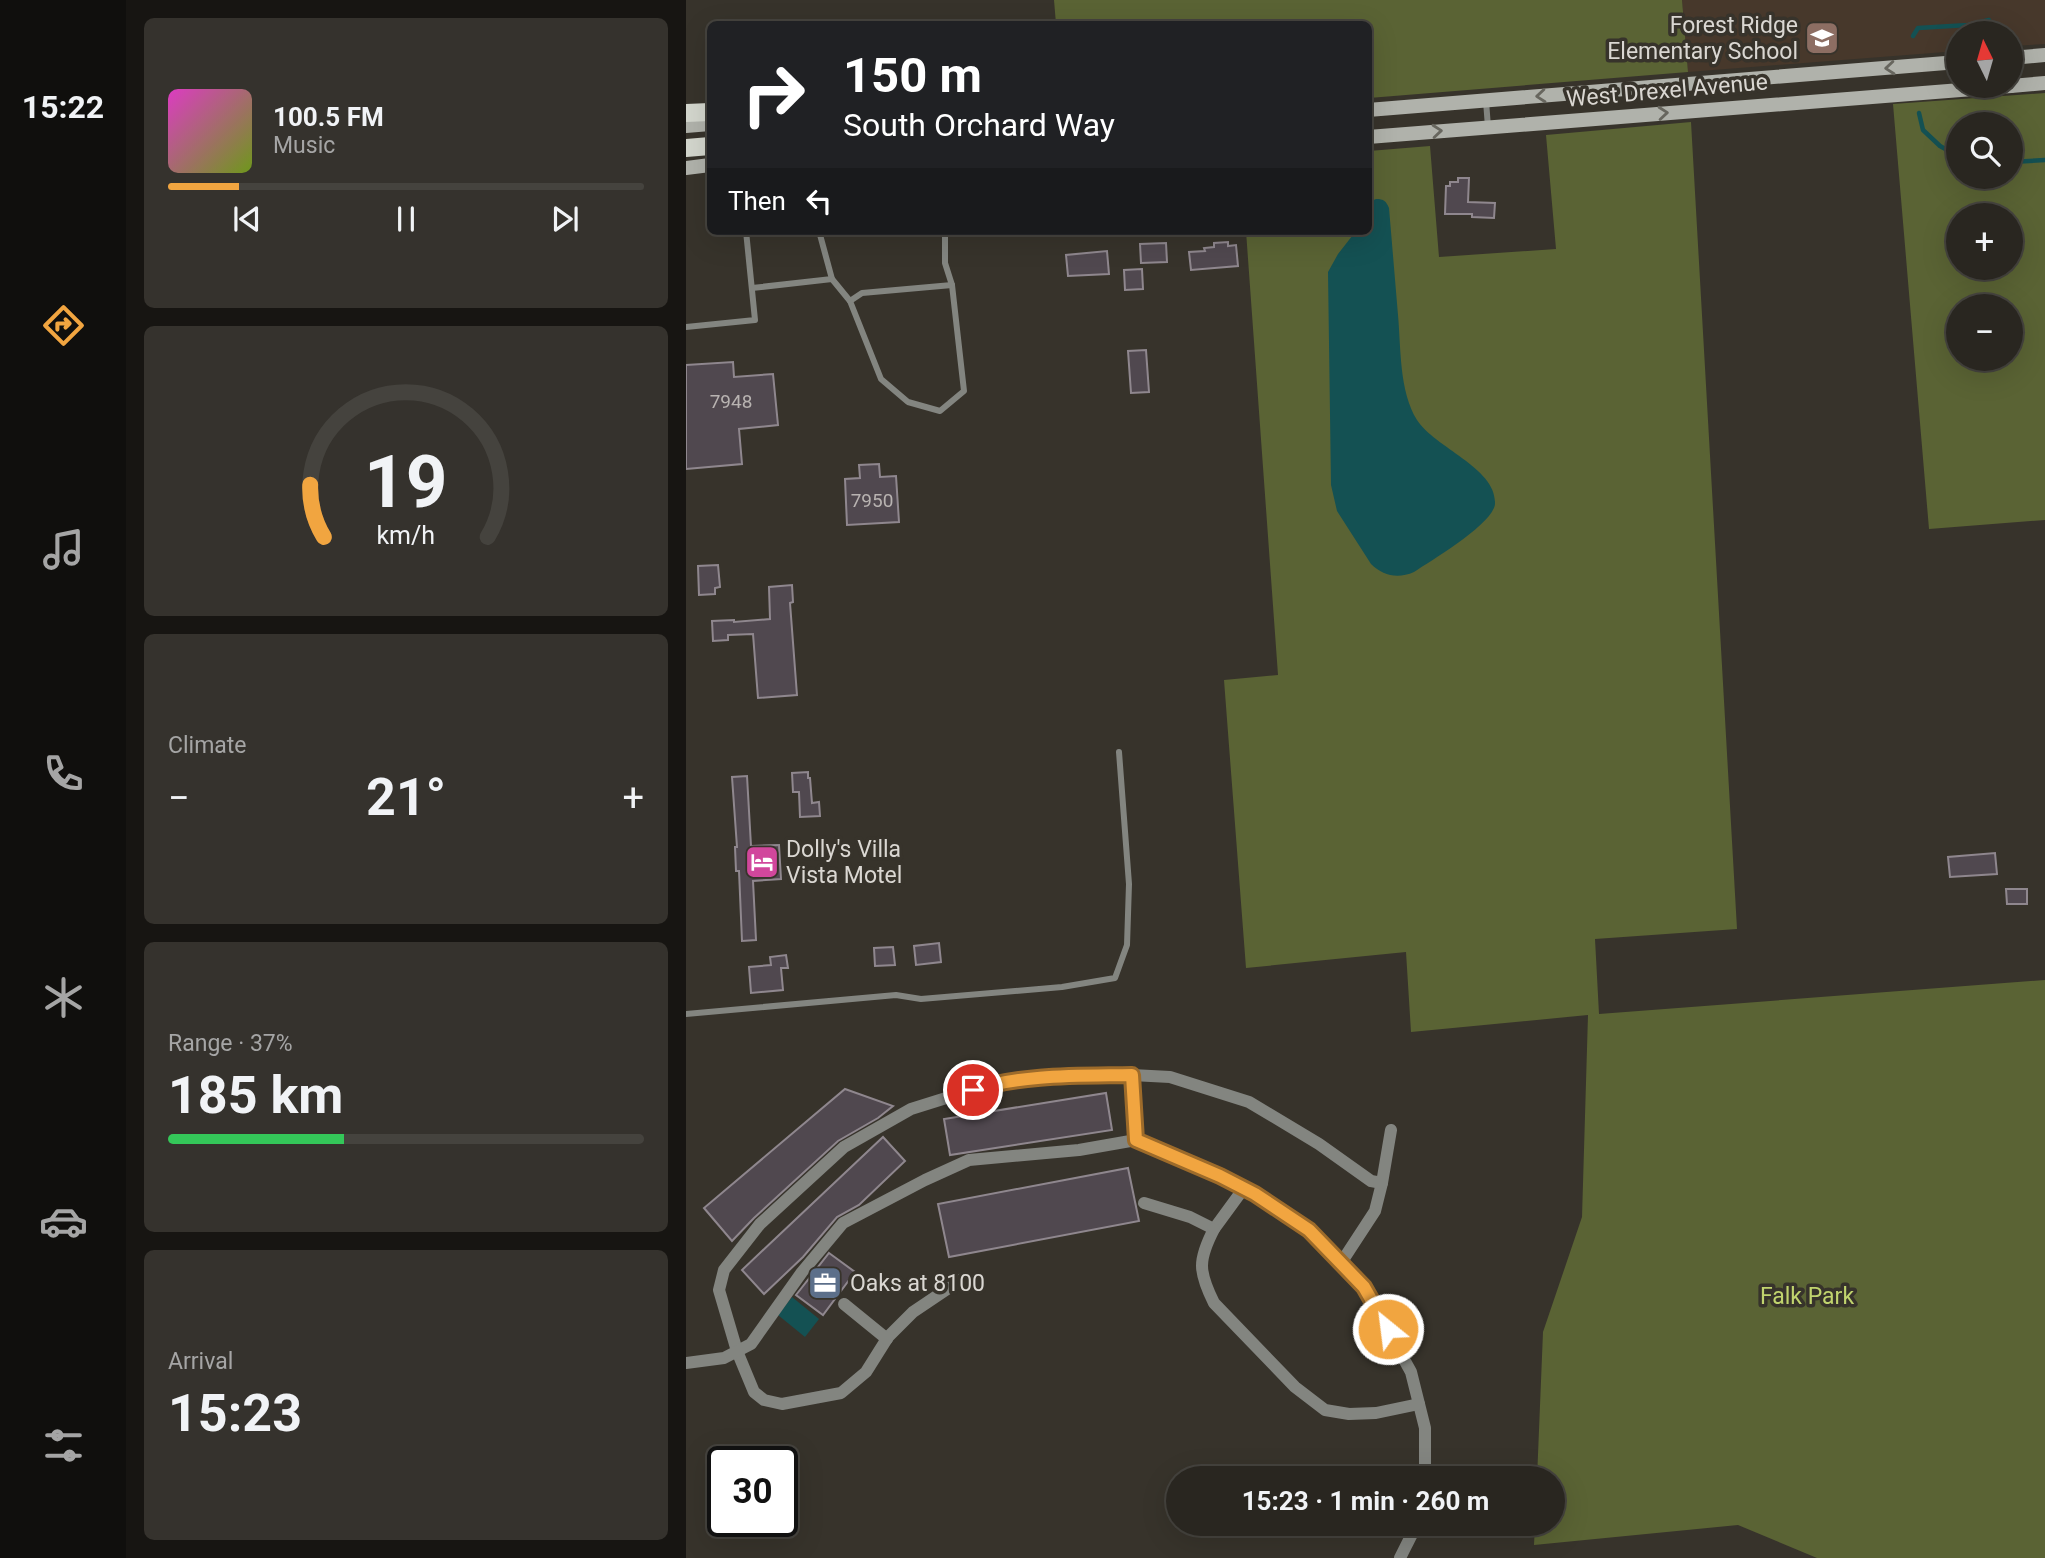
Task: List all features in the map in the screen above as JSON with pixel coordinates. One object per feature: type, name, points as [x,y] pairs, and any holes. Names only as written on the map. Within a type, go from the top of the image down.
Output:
[{"type":"main road","points":[[686,113],[707,111]]},
{"type":"main road","points":[[686,148],[707,146]]},
{"type":"street","points":[[2023,57],[2045,55]]},
{"type":"street","name":"West Drexel Avenue","points":[[1372,110],[1946,63]]},
{"type":"street","name":"West Drexel Avenue","points":[[2023,85],[2045,83]]},
{"type":"street","name":"West Drexel Avenue","points":[[1372,137],[1946,91]]},
{"type":"street","points":[[686,126],[707,124]]},
{"type":"street","points":[[686,167],[707,166]]},
{"type":"street","points":[[1132,1075],[1136,1140]]},
{"type":"street","points":[[965,1277],[913,1312],[887,1339],[866,1372],[841,1393],[782,1404],[764,1400],[754,1392],[737,1351],[719,1290],[724,1270],[760,1224],[844,1147],[911,1109],[994,1083],[1067,1077],[1170,1077],[1249,1102],[1319,1144],[1371,1181],[1382,1183]]},
{"type":"street","points":[[1341,1263],[1375,1211],[1391,1130]]},
{"type":"street","points":[[686,1363],[724,1358],[751,1344],[802,1272],[843,1223],[902,1192],[969,1160],[1079,1150],[1136,1140],[1244,1188],[1309,1230],[1364,1287],[1411,1372],[1425,1428],[1425,1466]]},
{"type":"street","points":[[1244,1188],[1214,1229],[1203,1250],[1202,1270],[1205,1286],[1214,1303],[1295,1387],[1325,1410],[1349,1415],[1419,1405]]},
{"type":"street","points":[[1144,1203],[1190,1217],[1214,1229]]},
{"type":"street","points":[[844,1304],[887,1339]]},
{"type":"street","points":[[1400,1558],[1411,1536]]},
{"type":"lane","points":[[1486,101],[1488,127]]},
{"type":"lane","points":[[686,327],[755,320],[746,235]]},
{"type":"lane","points":[[820,235],[832,279],[850,301],[881,379],[908,402],[940,411],[964,391],[952,285],[945,263],[945,235]]},
{"type":"lane","points":[[752,288],[832,279]]},
{"type":"lane","points":[[850,301],[862,293],[952,285]]},
{"type":"lane","points":[[686,1014],[896,995],[934,998],[1062,987],[1115,978],[1127,945],[1129,884],[1119,752]]},
{"type":"shaded area","name":"Forest Ridge Elementary School","points":[[1682,0],[2045,0],[2045,44],[2023,45],[2023,21],[1946,21],[1946,52],[1688,72]]},
{"type":"green space","points":[[1054,0],[1682,0],[1688,72],[1372,98],[1372,21],[1056,21]]},
{"type":"green space","points":[[2045,93],[2045,520],[1929,529],[1893,104],[1976,98],[2023,98],[2023,95]]},
{"type":"green space","name":"Falk Park","points":[[1691,122],[1737,929],[1595,939],[1599,1014],[2045,980],[2045,1558],[1817,1558],[1738,1525],[1534,1545],[1534,1536],[1565,1536],[1565,1466],[1538,1466],[1543,1332],[1582,1217],[1588,1015],[1411,1032],[1406,952],[1246,968],[1224,680],[1278,675],[1246,235],[1372,235],[1372,151],[1430,146],[1439,257],[1556,249],[1546,135]]},
{"type":"water","points":[[1381,199],[1389,208],[1402,369],[1411,409],[1426,430],[1486,480],[1493,491],[1495,504],[1484,521],[1460,541],[1414,572],[1397,576],[1386,574],[1371,564],[1337,511],[1331,485],[1328,272],[1353,235],[1372,235],[1372,201]]},
{"type":"water","points":[[792,1297],[819,1319],[805,1337],[778,1315]]},
{"type":"building","points":[[1458,178],[1469,178],[1468,202],[1495,203],[1494,218],[1472,217],[1472,214],[1445,214],[1446,186],[1450,186],[1450,182],[1458,182]]},
{"type":"building","points":[[1228,242],[1228,246],[1236,245],[1238,266],[1191,270],[1189,252],[1205,251],[1204,248],[1214,247],[1214,243]]},
{"type":"building","points":[[1166,243],[1167,262],[1141,263],[1140,244]]},
{"type":"building","points":[[1107,251],[1109,274],[1068,276],[1066,255]]},
{"type":"building","points":[[1142,269],[1143,289],[1125,290],[1124,270]]},
{"type":"building","points":[[1146,350],[1149,392],[1131,393],[1128,351]]},
{"type":"building","points":[[733,362],[734,377],[773,374],[778,425],[739,429],[742,464],[686,469],[686,365]]},
{"type":"building","points":[[879,464],[880,477],[896,476],[899,522],[847,525],[845,479],[860,478],[859,465]]},
{"type":"building","points":[[718,565],[720,587],[715,588],[715,594],[699,595],[698,566]]},
{"type":"building","points":[[792,585],[793,602],[790,603],[797,695],[758,698],[753,634],[728,635],[728,640],[713,641],[712,621],[770,619],[769,587]]},
{"type":"building","points":[[808,772],[812,803],[819,802],[820,816],[800,817],[799,792],[793,792],[792,773]]},
{"type":"building","name":"Dolly's Villa Vista Motel","points":[[747,776],[751,846],[779,845],[781,879],[753,881],[756,940],[742,941],[732,777]]},
{"type":"building","points":[[1995,853],[1997,874],[1950,877],[1948,857]]},
{"type":"building","points":[[2006,889],[2027,889],[2027,904],[2007,904]]},
{"type":"building","points":[[939,943],[941,962],[916,965],[914,946]]},
{"type":"building","points":[[893,947],[895,965],[875,966],[874,948]]},
{"type":"building","points":[[786,955],[788,968],[781,968],[783,990],[751,993],[749,967],[771,965],[770,957]]},
{"type":"building","points":[[845,1089],[893,1106],[838,1141],[732,1241],[704,1208]]},
{"type":"building","points":[[1106,1093],[1112,1130],[950,1155],[944,1119]]},
{"type":"building","points":[[883,1137],[905,1161],[859,1205],[837,1217],[803,1257],[764,1294],[742,1270]]},
{"type":"building","points":[[1128,1168],[1139,1221],[949,1257],[938,1204]]},
{"type":"building","name":"Oaks at 8100","points":[[829,1253],[855,1272],[823,1315],[796,1295]]},
{"type":"waterway","points":[[1913,36],[1918,28],[1968,25],[1989,20]]},
{"type":"waterway","points":[[1919,113],[1923,130],[1946,149]]},
{"type":"waterway","points":[[2023,161],[2045,160]]},
{"type":"place","name":"Forest Ridge Elementary School","points":[[1822,38]]},
{"type":"place","name":"Dolly's Villa Vista Motel","points":[[762,862]]},
{"type":"place","name":"Oaks at 8100","points":[[825,1283]]},
{"type":"route","points":[[973,1090],[994,1083],[1132,1075],[1136,1140],[1255,1194],[1309,1230],[1364,1287],[1388,1329]]}]
